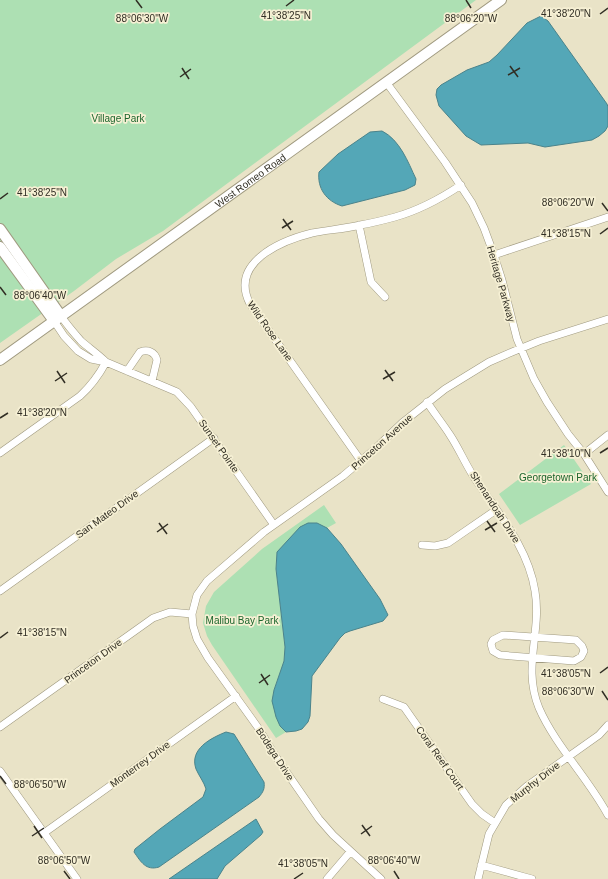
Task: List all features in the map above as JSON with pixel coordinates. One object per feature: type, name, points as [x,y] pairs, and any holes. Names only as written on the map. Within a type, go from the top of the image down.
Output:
[{"type":"main road","name":"West Romeo Road","points":[[0,360],[501,0]]},
{"type":"main road","points":[[0,229],[57,318]]},
{"type":"main road","points":[[0,247],[57,318]]},
{"type":"street","name":"Heritage Parkway","points":[[386,82],[461,185],[472,203],[494,255],[517,339],[534,379],[547,402],[568,434],[584,454],[608,492]]},
{"type":"street","name":"Wild Rose Lane","points":[[361,461],[250,304],[245,287],[248,270],[269,250],[289,241],[312,233],[359,225],[396,216],[424,207],[461,185]]},
{"type":"street","points":[[494,255],[608,217]]},
{"type":"street","points":[[359,225],[371,282],[385,297]]},
{"type":"street","name":"Sunset Pointe","points":[[57,318],[64,336],[78,351],[92,359],[106,362],[177,392],[191,407],[214,438],[274,525]]},
{"type":"street","name":"Princeton Avenue","points":[[192,614],[197,595],[208,581],[274,525],[343,476],[427,402],[489,362],[539,341],[608,319]]},
{"type":"street","points":[[127,371],[140,352],[151,351],[156,356],[157,360],[152,381]]},
{"type":"street","points":[[0,453],[85,392],[96,379],[106,362]]},
{"type":"street","name":"Shenandoah Drive","points":[[427,402],[450,434],[472,473],[519,544],[529,569],[535,590],[537,613],[532,658],[532,679],[539,707],[551,730],[599,798],[608,815]]},
{"type":"street","points":[[584,454],[608,435]]},
{"type":"street","name":"San Mateo Drive","points":[[0,591],[214,438]]},
{"type":"street","points":[[422,545],[436,546],[448,543],[496,510]]},
{"type":"street","name":"Princeton Drive","points":[[0,727],[153,618],[170,612],[192,614]]},
{"type":"street","name":"Bodega Drive","points":[[192,614],[193,626],[197,639],[208,658],[259,729],[276,757],[319,819],[332,835],[381,879]]},
{"type":"street","points":[[503,635],[576,640],[582,646],[584,651],[581,657],[574,661],[532,658],[500,655],[493,650],[491,644],[493,640],[503,635]]},
{"type":"street","name":"Monterrey Drive","points":[[44,833],[236,696]]},
{"type":"street","name":"Coral Reef Court","points":[[383,699],[404,707],[472,804],[482,814],[495,823]]},
{"type":"street","name":"Murphy Drive","points":[[478,879],[486,843],[495,823],[506,805],[518,793],[599,735],[608,725]]},
{"type":"street","points":[[0,771],[77,879]]},
{"type":"street","points":[[327,879],[350,852]]},
{"type":"street","points":[[481,865],[532,879]]},
{"type":"green space","name":"Village Park","points":[[0,0],[476,0],[163,231],[116,259],[74,291],[0,343]]},
{"type":"green space","name":"Georgetown Park","points":[[564,445],[591,484],[520,525],[499,494]]},
{"type":"green space","name":"Malibu Bay Park","points":[[324,505],[336,523],[327,528],[317,523],[277,552],[276,569],[285,647],[284,661],[274,690],[280,726],[286,732],[276,738],[207,636],[203,623],[206,606],[214,592],[262,549]]},
{"type":"water","points":[[541,16],[548,21],[607,104],[608,126],[605,131],[592,140],[545,147],[528,143],[481,145],[466,136],[439,106],[436,95],[437,89],[441,85],[467,70],[489,62],[527,23]]},
{"type":"water","points":[[382,131],[394,140],[403,152],[416,179],[415,185],[405,190],[342,206],[331,201],[321,188],[319,172],[338,154],[370,132]]},
{"type":"water","points":[[308,523],[317,523],[327,528],[341,544],[380,599],[388,615],[383,621],[350,631],[345,633],[340,638],[312,676],[310,716],[308,722],[302,729],[286,732],[280,726],[272,701],[274,690],[284,661],[285,647],[276,569],[277,552],[300,527]]},
{"type":"water","points":[[226,732],[234,734],[264,782],[263,792],[259,797],[159,867],[147,867],[134,852],[135,849],[203,797],[206,789],[196,769],[195,762],[198,750],[208,741]]},
{"type":"water","points":[[256,819],[263,832],[225,866],[217,879],[169,879]]}]
